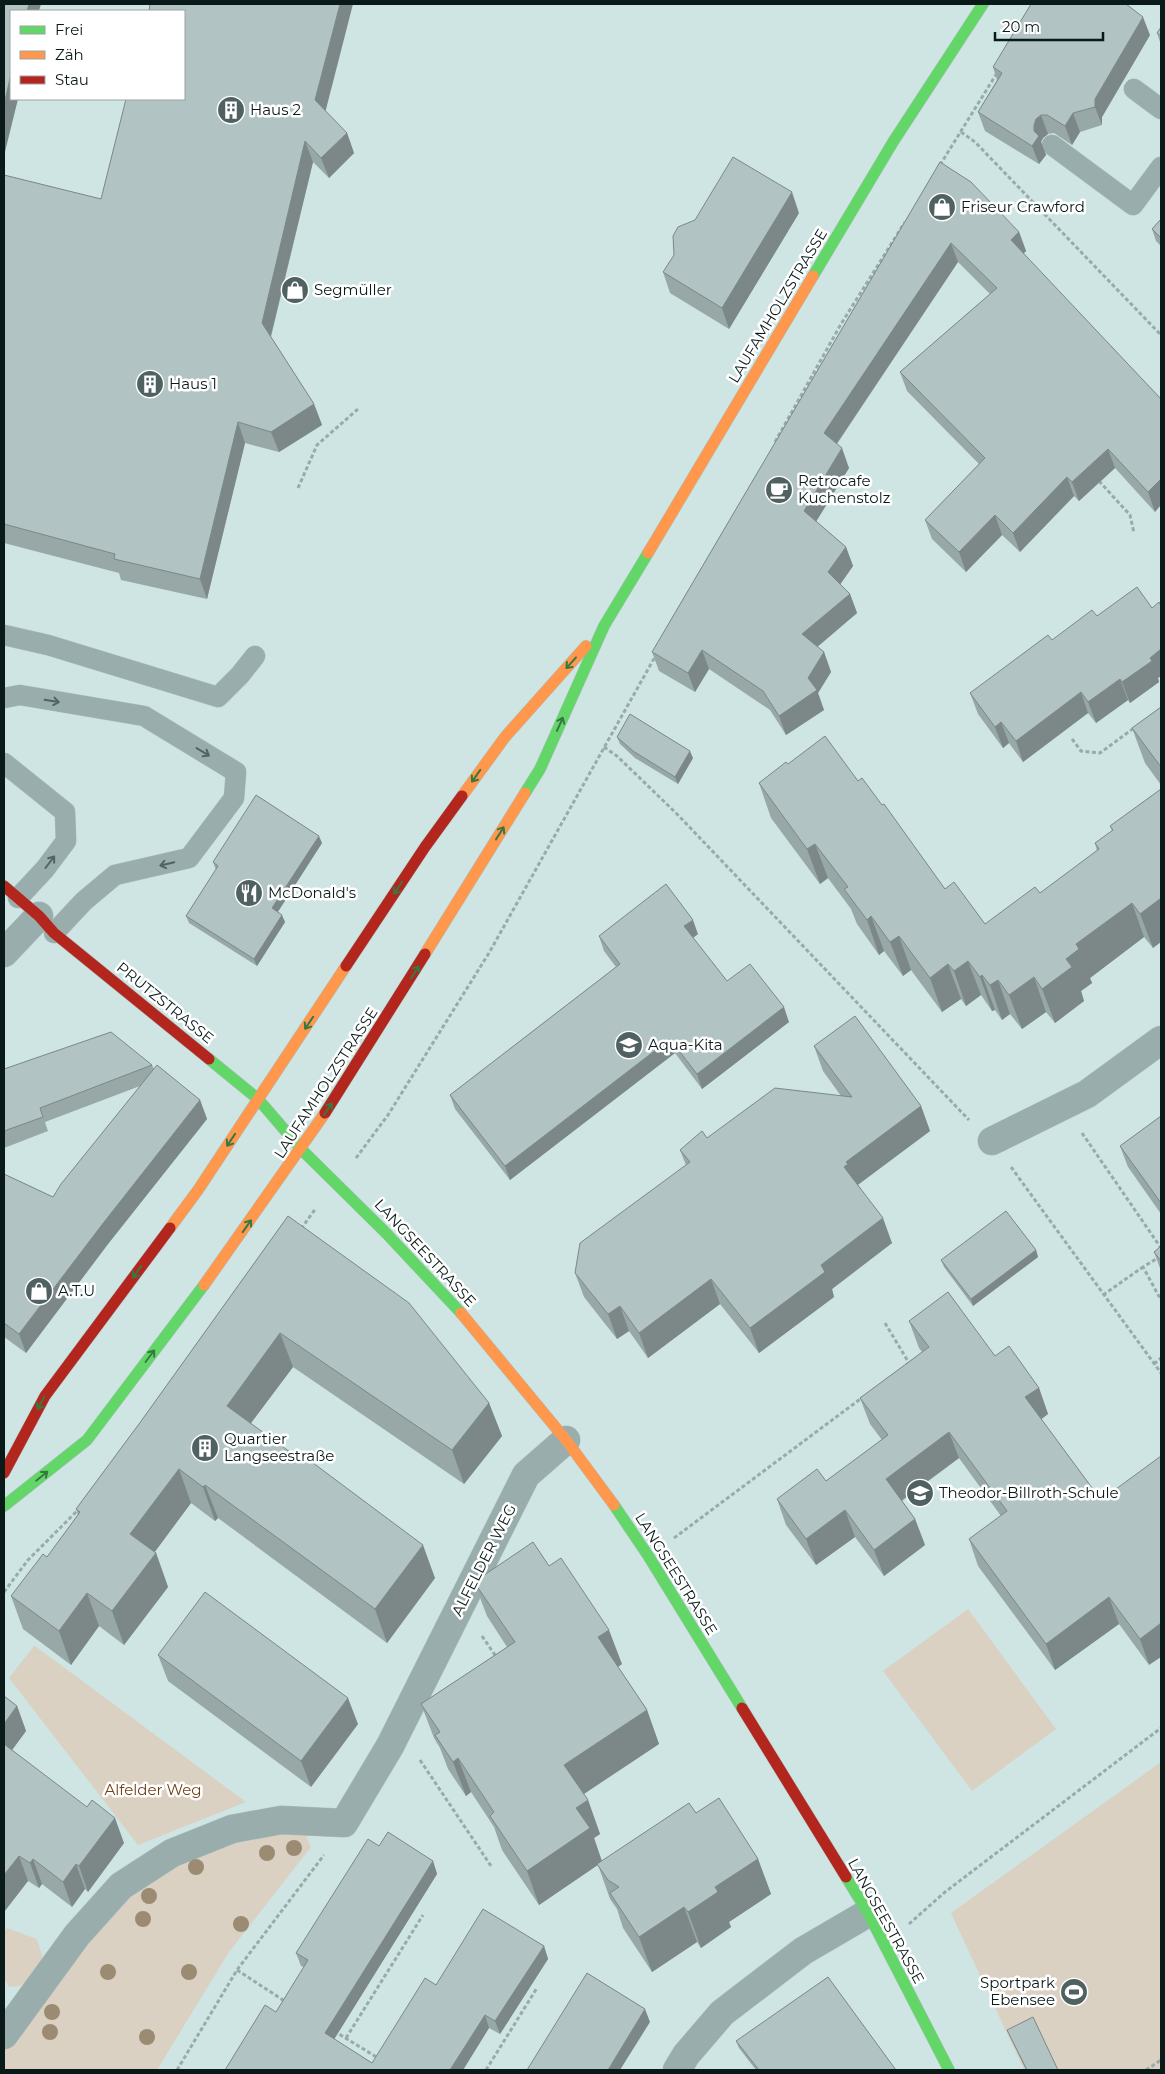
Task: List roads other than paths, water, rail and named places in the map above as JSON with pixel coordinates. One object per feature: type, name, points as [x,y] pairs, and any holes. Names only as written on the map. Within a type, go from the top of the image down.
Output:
[{"type":"main road","name":"LAUFAMHOLZSTRASSE","points":[[4,1506],[87,1440],[229,1252],[301,1149],[386,1019],[540,769],[604,626],[898,134],[983,4]]},
{"type":"main road","name":"LAUFAMHOLZSTRASSE","points":[[4,1473],[45,1396],[198,1190],[425,847],[505,737],[604,626]]},
{"type":"main road","name":"PRUTZSTRASSE","points":[[11,892],[46,924],[258,1099],[301,1149]]},
{"type":"main road","name":"LANGSEESTRASSE","points":[[301,1149],[386,1233],[456,1308],[566,1440],[619,1511],[868,1913],[949,2070]]},
{"type":"street","points":[[4,953],[46,924]]},
{"type":"street","points":[[992,1141],[1087,1094],[1161,1040]]},
{"type":"street","name":"ALFELDER WEG","points":[[4,2035],[77,1935],[121,1886],[172,1854],[232,1829],[281,1820],[344,1823],[396,1736],[526,1475],[566,1440]]},
{"type":"street","points":[[677,2070],[686,2055],[722,2013],[803,1951],[868,1913]]},
{"type":"lane","points":[[1134,89],[1161,109]]},
{"type":"lane","points":[[1052,145],[1133,205],[1161,167]]},
{"type":"lane","points":[[4,635],[48,645],[218,697],[240,675],[255,656]]},
{"type":"lane","points":[[4,698],[20,695],[144,716],[236,772],[234,798],[189,858],[115,875],[84,901],[46,924]]},
{"type":"lane","points":[[4,763],[65,812],[66,841],[45,869],[11,892]]},
{"type":"place","name":"Haus 2","points":[[231,110]]},
{"type":"place","name":"Friseur Crawford","points":[[942,207]]},
{"type":"place","name":"Segmüller","points":[[295,290]]},
{"type":"place","name":"Haus 1","points":[[150,384]]},
{"type":"place","name":"Retrocafe Kuchenstolz","points":[[779,490]]},
{"type":"place","name":"McDonald's","points":[[249,893]]},
{"type":"place","name":"Aqua-Kita","points":[[629,1045]]},
{"type":"place","name":"A.T.U","points":[[39,1291]]},
{"type":"place","name":"Quartier Langseestraße","points":[[205,1448]]},
{"type":"place","name":"Theodor-Billroth-Schule","points":[[920,1493]]},
{"type":"place","name":"Sportpark Ebensee","points":[[1074,1992]]},
{"type":"park label","name":"Alfelder Weg","points":[[153,1790]]}]
